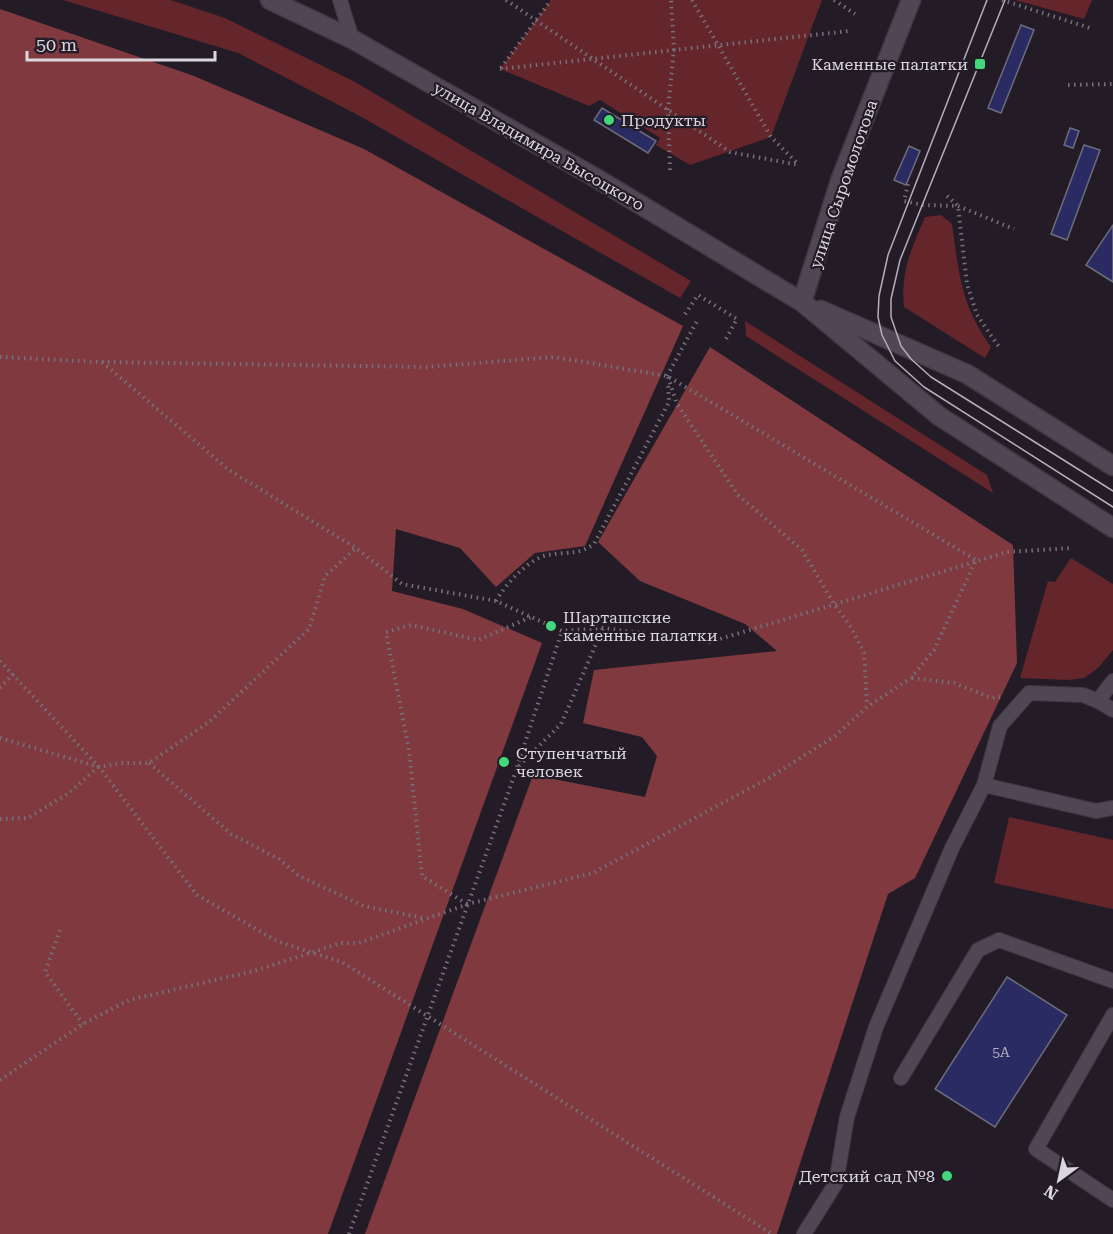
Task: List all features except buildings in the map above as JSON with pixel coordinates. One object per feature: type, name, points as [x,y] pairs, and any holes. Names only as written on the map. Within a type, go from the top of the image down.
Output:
[{"type":"main road","name":"улица Владимира Высоцкого","points":[[270,0],[352,39],[596,178],[802,302],[967,374],[1113,466]]},
{"type":"main road","name":"улица Сыромолотова","points":[[802,302],[841,178],[911,0]]},
{"type":"main road","name":"улица Владимира Высоцкого","points":[[802,302],[939,416],[1113,528]]},
{"type":"lane","points":[[340,0],[352,39]]},
{"type":"lane","points":[[1098,700],[1113,681]]},
{"type":"lane","points":[[804,1234],[836,1183],[847,1117],[876,1027],[952,848],[984,785],[1000,726],[1029,693],[1083,695],[1098,700],[1113,710]]},
{"type":"lane","points":[[984,785],[1096,811],[1113,808]]},
{"type":"lane","points":[[901,1078],[978,950],[999,940],[1113,981]]},
{"type":"lane","points":[[1113,1015],[1036,1149],[1113,1200]]},
{"type":"path","points":[[506,0],[730,152],[799,165],[771,137],[716,46],[692,0]]},
{"type":"path","points":[[551,0],[500,69],[849,31]]},
{"type":"path","points":[[670,170],[668,111],[674,49],[671,0]]},
{"type":"path","points":[[834,0],[855,14]]},
{"type":"path","points":[[1002,0],[1090,28]]},
{"type":"path","points":[[1068,86],[1113,84]]},
{"type":"path","points":[[908,184],[904,201],[923,205],[958,206]]},
{"type":"path","points":[[947,196],[958,206],[1014,229]]},
{"type":"path","points":[[958,206],[967,284],[977,315],[999,347]]},
{"type":"path","points":[[685,314],[698,295],[737,319],[726,339]]},
{"type":"path","points":[[496,601],[506,582],[546,555],[581,553],[594,544],[669,402],[667,376],[697,321]]},
{"type":"path","points":[[0,357],[102,362],[426,367],[555,357],[667,376],[976,560]]},
{"type":"path","points":[[102,362],[229,470],[356,548],[402,584],[496,601],[562,631],[603,628],[710,642],[976,560],[1007,552],[1071,548]]},
{"type":"path","points":[[667,376],[677,404],[738,495],[788,535],[802,550],[834,604],[851,627],[864,652],[867,707]]},
{"type":"path","points":[[0,738],[99,767],[121,763],[149,763],[209,722],[309,629],[325,576],[356,548]]},
{"type":"path","points":[[0,1080],[83,1024],[129,1000],[254,971],[341,943],[359,942],[468,904],[593,873],[769,778],[835,736],[867,707],[911,678],[934,650],[976,560]]},
{"type":"path","points":[[468,904],[422,876],[409,750],[386,632],[411,625],[478,640],[531,617]]},
{"type":"path","points":[[517,768],[561,724],[603,628]]},
{"type":"path","points":[[349,1234],[517,768],[562,631]]},
{"type":"path","points":[[0,661],[99,767],[197,895],[279,942],[342,962],[772,1234]]},
{"type":"path","points":[[0,688],[13,674]]},
{"type":"path","points":[[911,678],[954,683],[990,698],[1029,693]]},
{"type":"path","points":[[149,763],[231,834],[279,859],[299,876],[364,906],[424,918]]},
{"type":"path","points":[[0,819],[28,818],[69,792],[99,767]]},
{"type":"path","points":[[60,930],[45,972],[83,1024]]},
{"type":"shaded area","points":[[63,0],[171,0],[225,18],[355,82],[691,281],[680,298],[356,114],[238,53]]},
{"type":"shaded area","points":[[551,0],[822,0],[771,137],[690,165],[656,145],[660,138],[600,100],[589,106],[500,69]]},
{"type":"shaded area","points":[[1015,0],[1092,0],[1084,19]]},
{"type":"shaded area","points":[[0,9],[194,76],[364,149],[683,326],[585,546],[535,553],[496,587],[460,548],[396,529],[392,591],[463,609],[542,643],[328,1234],[0,1234]]},
{"type":"shaded area","points":[[941,215],[952,224],[967,303],[991,347],[985,358],[904,307],[905,271],[916,239],[925,217]]},
{"type":"shaded area","points":[[745,321],[987,475],[993,493],[746,336]]},
{"type":"shaded area","points":[[710,347],[1013,545],[1017,663],[915,878],[888,894],[777,1234],[365,1234],[533,775],[645,797],[657,756],[642,737],[583,723],[594,670],[777,651],[745,624],[640,581],[598,542]]},
{"type":"shaded area","points":[[1071,558],[1113,584],[1113,650],[1098,668],[1084,678],[1069,680],[1020,678],[1048,581],[1055,582]]},
{"type":"shaded area","points":[[1009,817],[1113,840],[1113,909],[994,883]]},
{"type":"tram line","points":[[987,0],[888,255],[879,296],[878,317],[882,335],[895,361],[924,387],[1113,507]]},
{"type":"tram line","points":[[1005,0],[900,260],[891,299],[891,317],[901,346],[911,359],[931,377],[1113,491]]},
{"type":"place","name":"Каменные палатки","points":[[980,64]]},
{"type":"place","name":"Продукты","points":[[609,120]]},
{"type":"place","name":"Шарташские каменные палатки","points":[[551,626]]},
{"type":"place","name":"Ступенчатый человек","points":[[504,762]]},
{"type":"place","name":"Детский сад №8","points":[[947,1176]]}]
